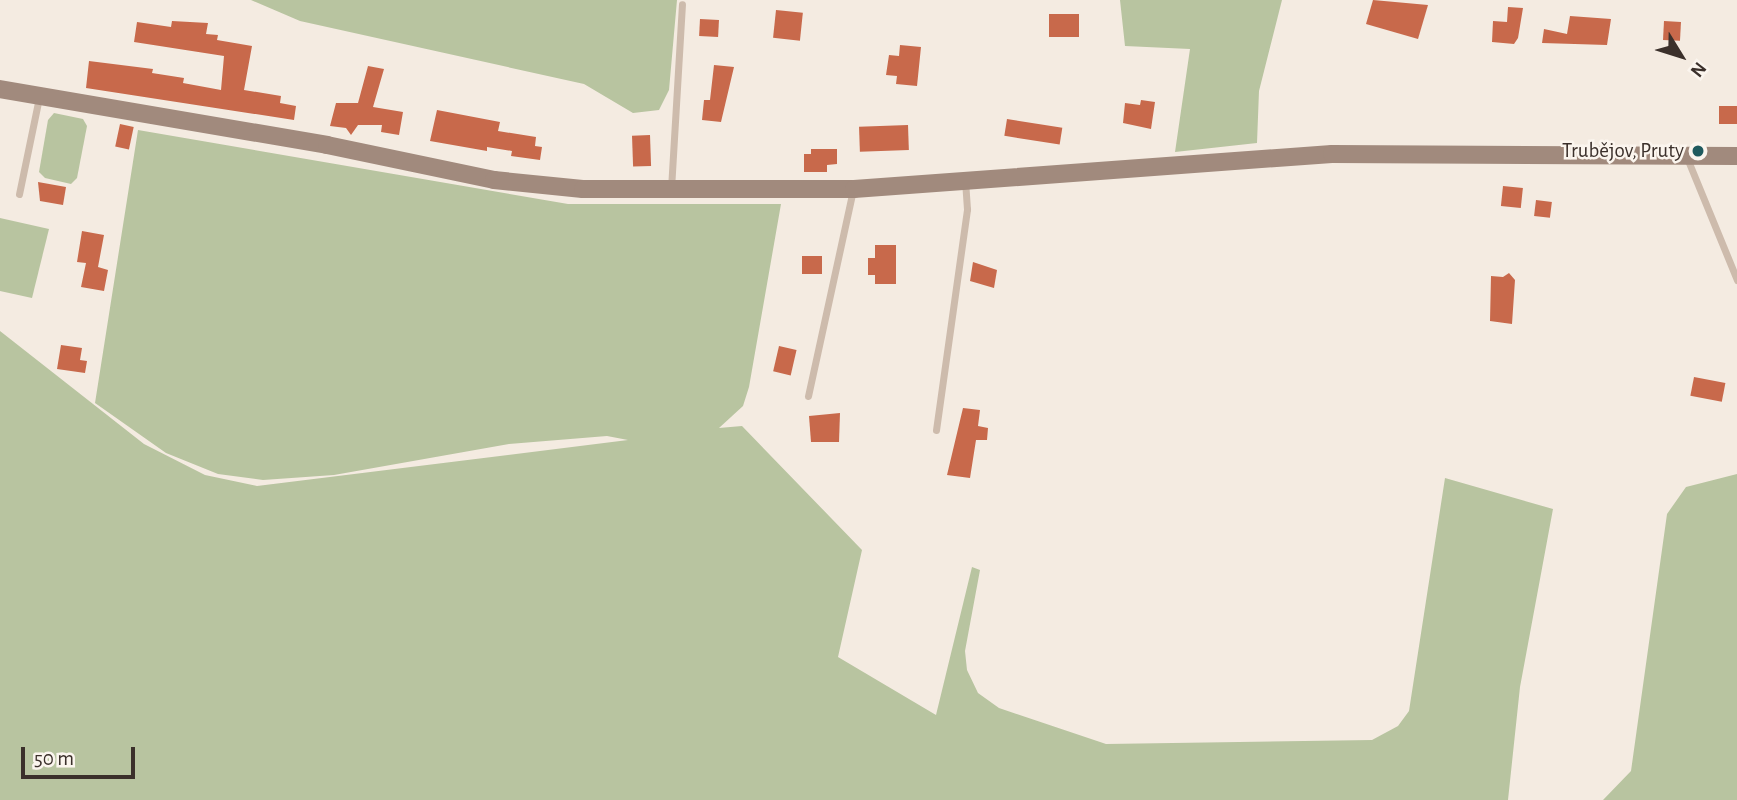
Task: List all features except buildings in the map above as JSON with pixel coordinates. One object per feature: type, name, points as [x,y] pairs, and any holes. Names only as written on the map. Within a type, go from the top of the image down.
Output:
[{"type":"street","points":[[0,89],[327,145],[494,180],[583,189],[853,189],[1332,154],[1737,156]]},
{"type":"lane","points":[[670,191],[682,4]]},
{"type":"lane","points":[[19,194],[39,97]]},
{"type":"lane","points":[[1685,155],[1737,281]]},
{"type":"lane","points":[[936,430],[967,209],[965,180]]},
{"type":"lane","points":[[808,396],[853,189]]},
{"type":"green space","points":[[251,0],[677,0],[669,90],[659,110],[633,113],[584,84],[300,21]]},
{"type":"green space","points":[[1120,0],[1282,0],[1259,91],[1257,143],[1175,152],[1190,49],[1125,46]]},
{"type":"green space","points":[[54,113],[83,119],[87,126],[77,178],[71,184],[45,178],[39,172],[48,120]]},
{"type":"green space","points":[[138,130],[568,204],[781,204],[749,387],[743,406],[719,428],[742,426],[862,550],[838,657],[936,715],[972,567],[980,570],[965,651],[967,670],[978,693],[999,708],[1106,744],[1372,740],[1398,726],[1409,711],[1445,478],[1553,509],[1520,687],[1508,800],[0,800],[0,331],[144,444],[205,475],[257,486],[628,440],[607,436],[509,444],[334,475],[263,480],[218,474],[166,453],[95,403]]},
{"type":"green space","points":[[0,218],[49,229],[32,298],[0,291]]},
{"type":"green space","points":[[1737,474],[1737,800],[1603,800],[1631,771],[1667,514],[1686,487]]},
{"type":"place","name":"Trubějov, Pruty","points":[[1698,151]]}]
